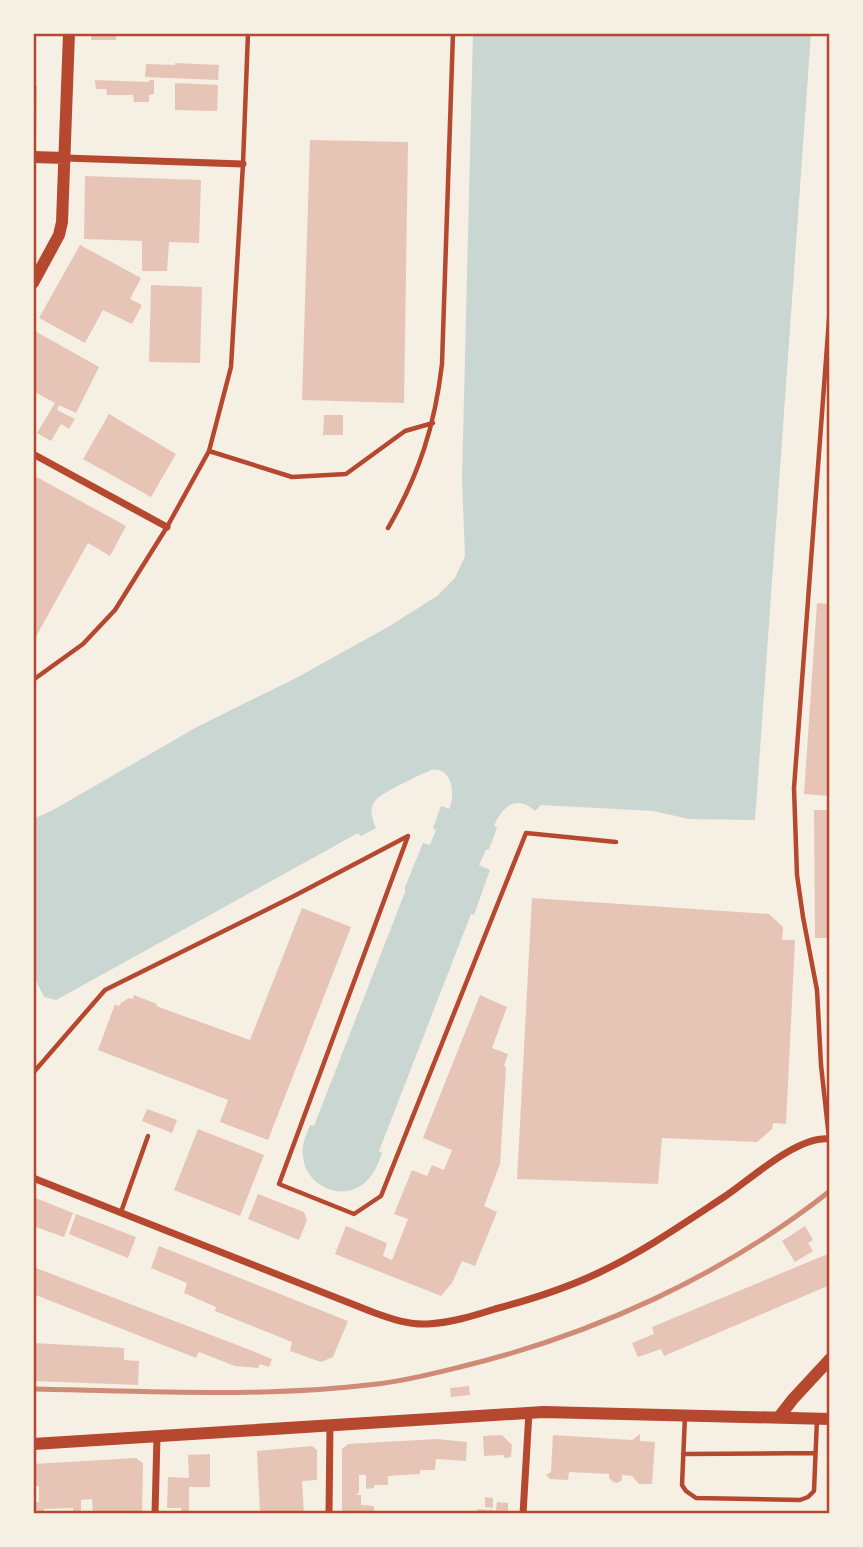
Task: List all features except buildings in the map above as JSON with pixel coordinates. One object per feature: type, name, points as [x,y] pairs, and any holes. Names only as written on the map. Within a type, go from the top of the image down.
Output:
[{"type":"street","points":[[33,284],[60,235],[62,222],[69,33]]},
{"type":"street","points":[[33,157],[243,164]]},
{"type":"street","points":[[33,454],[167,527]]},
{"type":"street","points":[[33,1178],[393,1320],[427,1324],[468,1317],[512,1305],[596,1274],[624,1260],[725,1197],[799,1145],[829,1138]]},
{"type":"street","points":[[779,1418],[830,1359]]},
{"type":"street","points":[[33,1444],[529,1412],[823,1418]]},
{"type":"street","points":[[523,1514],[529,1412]]},
{"type":"street","points":[[328,1514],[330,1425]]},
{"type":"street","points":[[155,1514],[157,1436]]},
{"type":"lane","points":[[33,680],[83,644],[115,610],[167,527],[209,451],[230,367],[248,33]]},
{"type":"lane","points":[[388,528],[405,499],[416,472],[436,411],[443,364],[453,33]]},
{"type":"lane","points":[[829,1138],[817,990],[797,875],[794,788],[830,306]]},
{"type":"lane","points":[[209,451],[292,477],[346,474],[405,431],[432,423]]},
{"type":"lane","points":[[33,1073],[105,990],[408,836],[279,1184],[354,1214],[382,1196],[526,833],[616,842]]},
{"type":"lane","points":[[121,1213],[148,1136]]},
{"type":"lane","points":[[685,1415],[682,1485],[696,1498],[800,1500],[808,1497],[814,1491],[815,1453],[823,1418]]},
{"type":"lane","points":[[683,1454],[815,1453]]},
{"type":"shaded area","points":[[473,33],[811,33],[755,820],[689,819],[653,811],[541,805],[535,811],[522,803],[506,808],[497,819],[494,826],[497,828],[489,849],[479,865],[490,870],[474,915],[471,914],[379,1151],[382,1153],[377,1166],[362,1185],[353,1190],[334,1191],[317,1182],[305,1167],[304,1141],[310,1125],[314,1126],[423,843],[430,845],[441,806],[449,809],[452,789],[444,772],[431,770],[378,798],[372,807],[376,828],[361,836],[358,833],[56,1000],[44,997],[33,974],[33,819],[197,727],[296,678],[388,627],[437,596],[455,578],[465,556],[462,479]]},
{"type":"railway","points":[[33,1389],[292,1391],[387,1383],[450,1370],[559,1338],[654,1299],[745,1250],[830,1191]]}]
